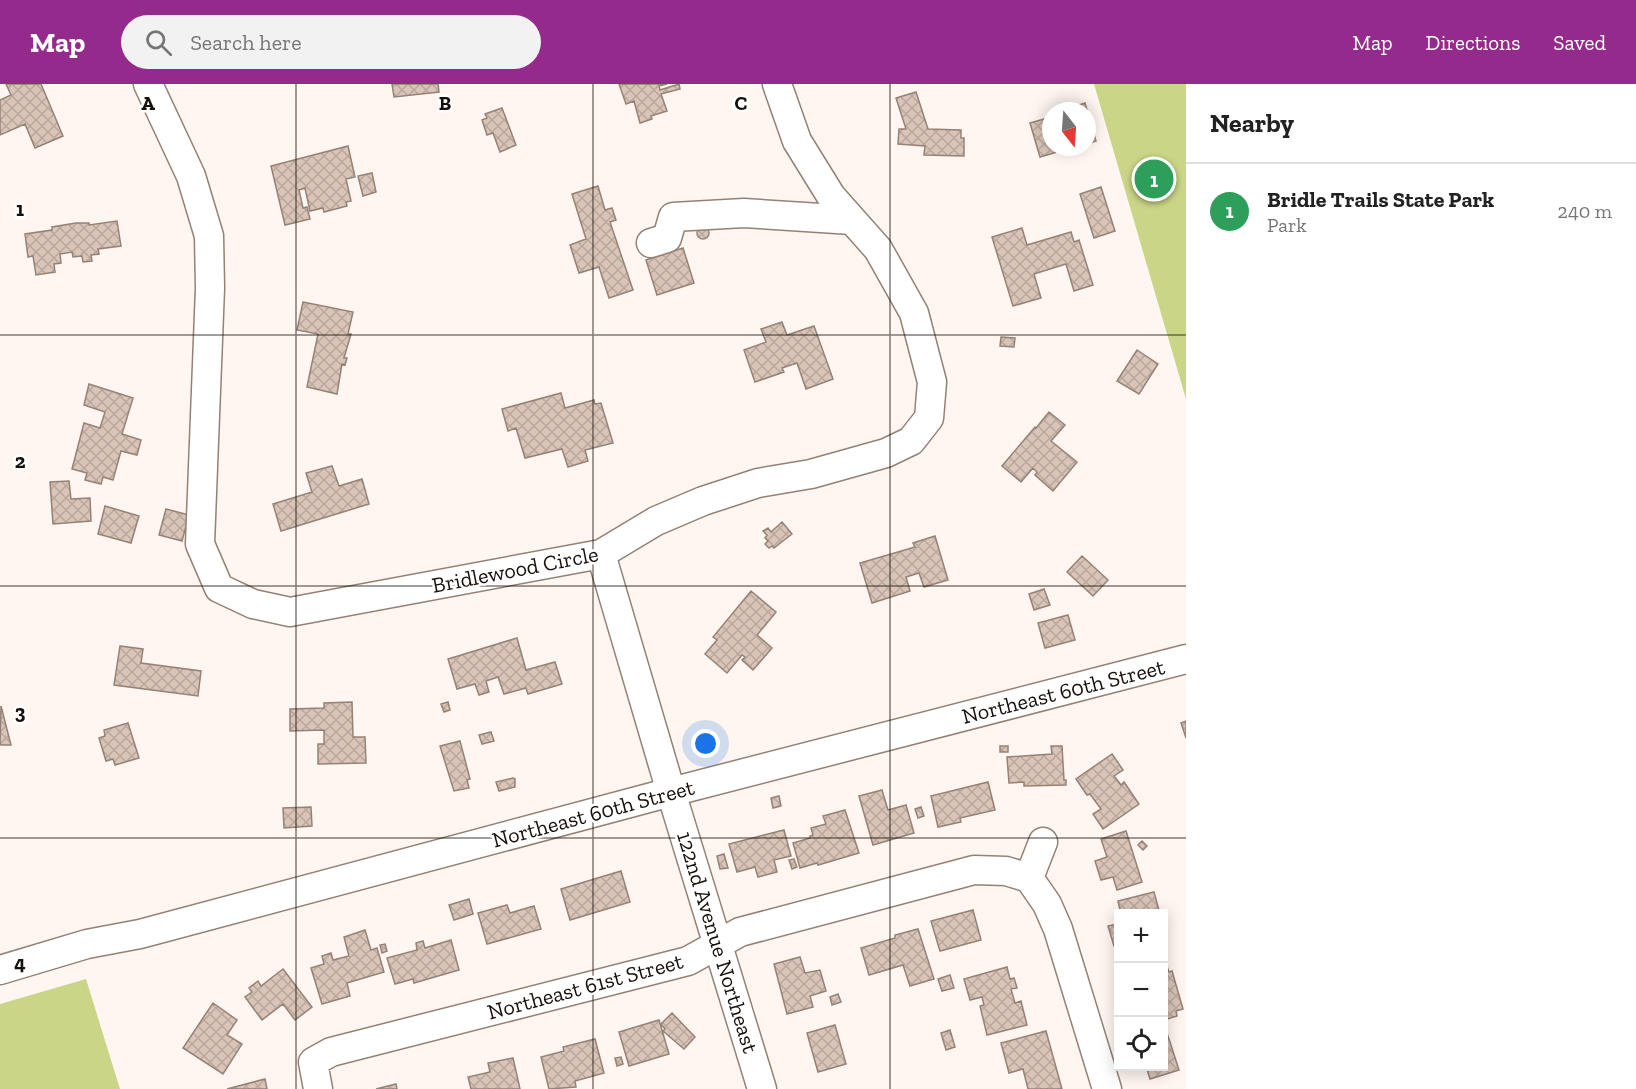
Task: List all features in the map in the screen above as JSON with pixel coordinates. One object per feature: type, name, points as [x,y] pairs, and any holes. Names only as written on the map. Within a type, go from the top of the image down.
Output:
[{"type":"street","name":"Bridlewood Circle","points":[[148,84],[191,176],[209,236],[210,288],[200,544],[219,588],[253,604],[290,612],[601,554],[656,521],[703,501],[758,483],[811,474],[886,453],[911,441],[929,418],[932,382],[914,313],[878,249],[831,196],[797,141],[777,84]]},
{"type":"street","points":[[651,243],[667,238],[673,217],[744,213],[852,220]]},
{"type":"street","name":"122nd Avenue Northeast","points":[[601,554],[762,1089]]},
{"type":"street","name":"Northeast 60th Street","points":[[0,970],[76,947],[140,934],[671,792],[1186,659]]},
{"type":"street","points":[[1043,842],[1029,879],[1047,904],[1058,929],[1107,1089]]},
{"type":"street","name":"Northeast 61st Street","points":[[315,1076],[331,1052],[688,961],[740,932],[974,870],[1006,871],[1029,879]]},
{"type":"green space","points":[[1094,84],[1186,84],[1186,399]]},
{"type":"green space","points":[[86,979],[120,1089],[0,1089],[0,1004]]},
{"type":"building","points":[[6,84],[41,84],[63,136],[35,148],[25,124],[0,135],[0,100],[11,95]]},
{"type":"building","points":[[392,84],[438,84],[439,92],[394,97]]},
{"type":"building","points":[[619,84],[667,84],[659,86],[660,90],[679,84],[680,89],[661,94],[667,111],[651,116],[652,119],[640,123],[634,101],[626,104]]},
{"type":"building","points":[[916,92],[928,129],[961,130],[961,138],[964,138],[964,156],[924,155],[925,146],[898,144],[899,129],[906,129],[896,98]]},
{"type":"building","points":[[502,108],[516,145],[500,152],[493,133],[487,135],[482,120],[487,118],[485,114]]},
{"type":"building","points":[[1042,120],[1043,156],[1040,157],[1030,123]]},
{"type":"building","points":[[348,146],[355,177],[346,179],[351,201],[346,202],[347,206],[324,212],[323,208],[310,211],[305,188],[299,190],[303,208],[307,207],[310,219],[285,225],[271,166]]},
{"type":"building","points":[[372,173],[376,192],[363,196],[358,176]]},
{"type":"building","points":[[598,186],[605,210],[612,208],[616,220],[610,222],[633,290],[609,298],[599,267],[579,273],[570,245],[586,239],[572,194]]},
{"type":"building","points":[[1101,187],[1115,231],[1094,238],[1080,194]]},
{"type":"building","points":[[117,221],[121,246],[98,249],[99,254],[91,255],[92,261],[83,262],[82,256],[73,257],[72,252],[60,254],[61,263],[54,264],[55,272],[36,275],[33,256],[28,257],[25,234],[76,223],[89,223],[89,225]]},
{"type":"building","points":[[705,227],[709,233],[705,239],[701,239],[697,231]]},
{"type":"building","points":[[1022,228],[1027,245],[1071,232],[1074,242],[1079,240],[1093,285],[1074,291],[1066,264],[1034,274],[1041,298],[1013,306],[992,237]]},
{"type":"building","points":[[683,248],[694,283],[657,295],[646,260]]},
{"type":"building","points":[[303,302],[353,312],[348,334],[351,334],[344,358],[347,358],[345,365],[342,364],[337,394],[307,387],[318,334],[297,330]]},
{"type":"building","points":[[782,322],[787,335],[814,326],[833,379],[806,389],[797,363],[782,368],[784,372],[755,382],[744,350],[766,342],[761,329]]},
{"type":"building","points":[[1001,337],[1015,338],[1014,347],[1000,346]]},
{"type":"building","points":[[1137,350],[1158,364],[1139,394],[1117,381]]},
{"type":"building","points":[[89,384],[133,398],[122,434],[141,440],[137,455],[121,451],[113,480],[103,477],[101,484],[85,480],[87,473],[72,469],[84,423],[100,428],[105,412],[84,405]]},
{"type":"building","points":[[561,393],[565,408],[594,400],[595,404],[601,403],[613,443],[585,450],[588,461],[568,467],[562,449],[525,458],[516,428],[508,431],[502,409]]},
{"type":"building","points":[[1049,412],[1065,425],[1051,441],[1077,462],[1053,491],[1035,475],[1037,472],[1033,468],[1021,482],[1002,466]]},
{"type":"building","points":[[332,466],[339,486],[362,479],[369,504],[281,531],[273,504],[312,492],[306,473]]},
{"type":"building","points":[[69,481],[71,499],[90,498],[91,521],[53,524],[50,482]]},
{"type":"building","points":[[105,506],[139,516],[131,543],[98,534]]},
{"type":"building","points":[[166,509],[189,515],[182,541],[159,535]]},
{"type":"building","points":[[782,522],[792,534],[774,548],[772,546],[769,548],[765,544],[768,541],[765,538],[767,535],[763,531],[768,528],[771,532]]},
{"type":"building","points":[[935,536],[948,580],[924,587],[919,573],[906,577],[910,591],[872,603],[860,563],[915,547],[913,543]]},
{"type":"building","points":[[1082,556],[1108,580],[1093,596],[1067,572]]},
{"type":"building","points":[[1044,589],[1050,605],[1034,610],[1029,594]]},
{"type":"building","points":[[751,591],[776,612],[757,635],[772,648],[753,670],[742,660],[745,657],[742,655],[727,673],[705,654],[717,640],[713,637]]},
{"type":"building","points":[[1068,615],[1075,640],[1045,648],[1038,623]]},
{"type":"building","points":[[517,638],[526,670],[555,662],[562,684],[528,694],[526,688],[504,694],[498,677],[486,681],[489,692],[479,695],[475,684],[457,689],[448,659]]},
{"type":"building","points":[[120,646],[143,649],[141,663],[201,671],[198,696],[114,685]]},
{"type":"building","points":[[352,702],[353,737],[365,737],[366,763],[318,764],[318,744],[324,744],[324,730],[290,731],[290,709],[324,708],[324,703]]},
{"type":"building","points":[[448,702],[450,710],[444,712],[441,704]]},
{"type":"building","points":[[1,706],[11,745],[0,743]]},
{"type":"building","points":[[1186,721],[1186,738],[1181,723]]},
{"type":"building","points":[[128,723],[139,758],[115,765],[113,759],[106,761],[99,738],[105,736],[104,730]]},
{"type":"building","points":[[491,732],[494,741],[482,744],[479,735]]},
{"type":"building","points":[[460,741],[470,779],[467,780],[469,788],[454,791],[440,746]]},
{"type":"building","points":[[1000,746],[1008,746],[1008,752],[1000,752]]},
{"type":"building","points":[[1051,746],[1062,746],[1066,785],[1024,786],[1024,782],[1009,783],[1007,757],[1052,754]]},
{"type":"building","points":[[1112,754],[1123,770],[1114,776],[1121,785],[1124,782],[1139,804],[1103,829],[1093,814],[1101,809],[1076,779]]},
{"type":"building","points":[[513,778],[515,787],[499,791],[496,782]]},
{"type":"building","points":[[988,782],[995,810],[960,818],[961,822],[938,827],[931,796]]},
{"type":"building","points":[[882,790],[888,810],[906,805],[914,833],[873,845],[859,796]]},
{"type":"building","points":[[779,796],[781,806],[773,808],[771,798]]},
{"type":"building","points":[[311,807],[312,826],[284,828],[283,808]]},
{"type":"building","points":[[921,807],[924,816],[918,818],[915,809]]},
{"type":"building","points":[[845,810],[859,853],[800,868],[793,843],[810,838],[813,835],[811,828],[826,824],[823,816]]},
{"type":"building","points":[[784,830],[791,856],[774,860],[777,872],[758,877],[755,867],[737,872],[729,844]]},
{"type":"building","points":[[1126,831],[1142,882],[1117,890],[1113,877],[1101,880],[1095,861],[1107,857],[1101,839]]},
{"type":"building","points":[[1142,841],[1147,846],[1143,850],[1138,845]]},
{"type":"building","points":[[724,854],[728,868],[720,869],[717,856]]},
{"type":"building","points":[[794,859],[797,867],[792,869],[789,860]]},
{"type":"building","points":[[621,871],[630,902],[570,920],[561,889]]},
{"type":"building","points":[[1154,892],[1159,909],[1120,909],[1118,901]]},
{"type":"building","points":[[469,899],[473,914],[454,920],[449,905]]},
{"type":"building","points":[[507,905],[510,913],[534,906],[541,929],[487,944],[478,913]]},
{"type":"building","points":[[973,910],[981,940],[940,951],[931,921]]},
{"type":"building","points":[[1114,925],[1114,946],[1108,926]]},
{"type":"building","points":[[918,929],[934,979],[910,986],[903,965],[869,975],[861,948]]},
{"type":"building","points":[[365,930],[371,950],[377,948],[384,972],[347,983],[350,996],[322,1004],[311,968],[324,964],[322,956],[331,953],[333,960],[349,956],[344,937]]},
{"type":"building","points":[[451,940],[459,970],[414,983],[413,979],[395,984],[387,958],[417,950],[416,943],[423,941],[425,948]]},
{"type":"building","points":[[385,944],[387,951],[382,953],[380,945]]},
{"type":"building","points":[[800,957],[805,973],[820,970],[826,991],[810,996],[813,1007],[787,1014],[774,964]]},
{"type":"building","points":[[1007,967],[1010,979],[1014,978],[1017,988],[1011,989],[1015,1003],[1021,1001],[1027,1025],[987,1035],[980,1006],[984,1005],[982,997],[970,1000],[964,979]]},
{"type":"building","points":[[283,969],[312,1007],[295,1020],[283,1004],[262,1020],[245,997],[252,992],[249,988],[258,981],[261,986]]},
{"type":"building","points":[[1168,969],[1169,972],[1172,971],[1183,1009],[1176,1011],[1177,1016],[1168,1019]]},
{"type":"building","points":[[950,975],[954,988],[942,991],[938,979]]},
{"type":"building","points":[[838,994],[841,1002],[832,1005],[830,997]]},
{"type":"building","points":[[213,1003],[237,1020],[227,1035],[242,1044],[223,1074],[183,1048]]},
{"type":"building","points":[[672,1013],[695,1037],[684,1049],[663,1031],[665,1029],[661,1024]]},
{"type":"building","points":[[659,1020],[669,1054],[629,1066],[619,1032]]},
{"type":"building","points":[[835,1025],[846,1064],[818,1072],[807,1033]]},
{"type":"building","points":[[950,1030],[955,1047],[946,1050],[941,1033]]},
{"type":"building","points":[[1046,1031],[1062,1089],[1028,1089],[1023,1069],[1009,1073],[1001,1043]]},
{"type":"building","points":[[1168,1036],[1179,1070],[1150,1079],[1148,1071],[1168,1071]]},
{"type":"building","points":[[595,1039],[604,1073],[575,1081],[576,1087],[549,1089],[541,1057],[564,1051],[563,1047]]},
{"type":"building","points":[[621,1057],[623,1064],[617,1066],[615,1058]]},
{"type":"building","points":[[513,1058],[520,1089],[471,1089],[468,1077],[490,1072],[488,1063]]},
{"type":"building","points":[[265,1079],[267,1089],[227,1089]]},
{"type":"building","points":[[396,1084],[397,1089],[376,1089]]},
{"type":"place","name":"Bridle Trails State Park","points":[[1154,179]]}]
